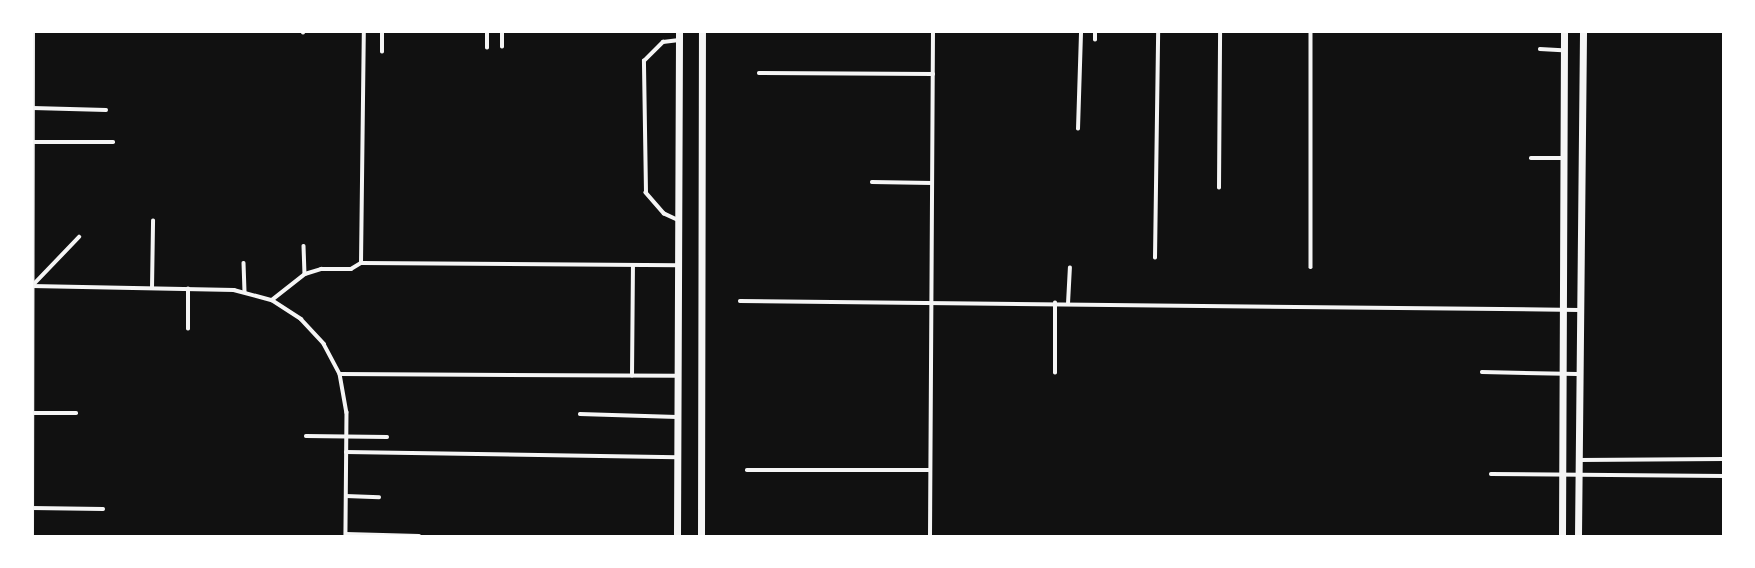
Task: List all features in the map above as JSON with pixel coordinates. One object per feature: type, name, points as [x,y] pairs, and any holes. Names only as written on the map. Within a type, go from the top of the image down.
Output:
[{"type":"street","points":[[701,537],[702,32]]},
{"type":"street","points":[[1562,537],[1564,32]]},
{"type":"street","points":[[1578,537],[1577,374],[1583,32]]},
{"type":"street","points":[[677,537],[679,36]]},
{"type":"lane","points":[[32,537],[33,32]]},
{"type":"lane","points":[[361,263],[364,32]]},
{"type":"lane","points":[[382,32],[382,52]]},
{"type":"lane","points":[[487,32],[487,48]]},
{"type":"lane","points":[[502,32],[502,47]]},
{"type":"lane","points":[[930,537],[933,32]]},
{"type":"lane","points":[[1078,129],[1082,32]]},
{"type":"lane","points":[[1094,40],[1095,32]]},
{"type":"lane","points":[[1155,258],[1158,32]]},
{"type":"lane","points":[[1219,188],[1220,32]]},
{"type":"lane","points":[[1311,32],[1311,267]]},
{"type":"lane","points":[[678,221],[664,214],[646,193],[644,61],[663,41],[679,36]]},
{"type":"lane","points":[[1540,49],[1564,50]]},
{"type":"lane","points":[[759,73],[933,74]]},
{"type":"lane","points":[[33,108],[106,110]]},
{"type":"lane","points":[[32,142],[113,142]]},
{"type":"lane","points":[[1531,158],[1563,158]]},
{"type":"lane","points":[[872,182],[932,183]]},
{"type":"lane","points":[[152,288],[153,221]]},
{"type":"lane","points":[[32,286],[79,237]]},
{"type":"lane","points":[[304,246],[305,274]]},
{"type":"lane","points":[[244,263],[245,292]]},
{"type":"lane","points":[[272,300],[305,274],[321,268],[351,269],[361,263],[678,265]]},
{"type":"lane","points":[[632,376],[634,266]]},
{"type":"lane","points":[[1068,304],[1070,268]]},
{"type":"lane","points":[[32,286],[245,292],[272,300],[309,327],[324,344],[340,374],[347,437],[346,535],[419,536]]},
{"type":"lane","points":[[188,289],[188,329]]},
{"type":"lane","points":[[740,301],[1578,310]]},
{"type":"lane","points":[[1055,303],[1055,373]]},
{"type":"lane","points":[[1482,372],[1577,374]]},
{"type":"lane","points":[[340,374],[678,376]]},
{"type":"lane","points":[[32,412],[76,413]]},
{"type":"lane","points":[[580,414],[677,417]]},
{"type":"lane","points":[[306,436],[387,437]]},
{"type":"lane","points":[[346,452],[677,457]]},
{"type":"lane","points":[[1577,460],[1724,458]]},
{"type":"lane","points":[[747,470],[930,470]]},
{"type":"lane","points":[[1492,474],[1724,476]]},
{"type":"lane","points":[[346,496],[379,497]]},
{"type":"lane","points":[[32,508],[103,509]]}]
